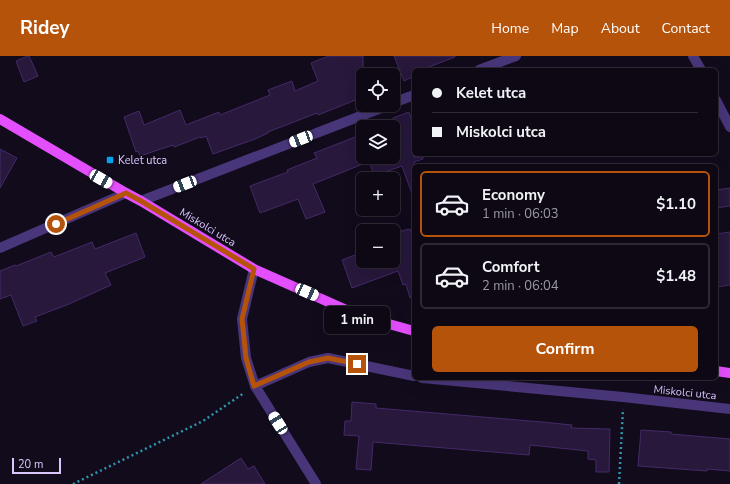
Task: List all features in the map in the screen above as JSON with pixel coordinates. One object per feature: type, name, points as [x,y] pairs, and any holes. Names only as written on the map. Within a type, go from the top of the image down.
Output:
[{"type":"main road","name":"Miskolci utca","points":[[0,120],[141,201],[254,269],[360,316],[412,330]]},
{"type":"main road","points":[[718,371],[730,373]]},
{"type":"street","points":[[484,68],[516,56]]},
{"type":"street","points":[[693,56],[700,68]]},
{"type":"street","points":[[400,100],[412,96]]},
{"type":"street","points":[[718,104],[730,127]]},
{"type":"street","points":[[141,201],[371,112]]},
{"type":"street","points":[[0,248],[126,193]]},
{"type":"street","points":[[254,269],[242,319],[246,358],[254,386],[316,484]]},
{"type":"street","points":[[254,386],[309,362],[328,358],[412,376]]},
{"type":"street","name":"Miskolci utca","points":[[443,380],[730,409]]},
{"type":"path","points":[[73,484],[203,421],[254,386]]},
{"type":"path","points":[[619,484],[623,397]]},
{"type":"building","points":[[28,56],[38,76],[24,82],[16,61]]},
{"type":"building","points":[[329,56],[363,56],[363,68],[356,68],[356,100],[318,115],[317,113],[268,132],[255,139],[213,154],[206,136],[174,147],[173,145],[140,156],[138,151],[136,152],[124,117],[139,111],[144,125],[180,110],[186,125],[219,112],[220,115],[270,95],[268,90],[292,81],[295,91],[318,81],[311,63]]},
{"type":"building","points":[[394,56],[455,56],[426,68],[412,68],[412,77],[404,81]]},
{"type":"building","points":[[409,112],[412,121],[412,156],[423,157],[423,159],[412,164],[412,194],[402,166],[385,172],[373,172],[370,164],[400,164],[400,120],[393,120],[393,118]]},
{"type":"building","points":[[356,137],[356,164],[363,164],[313,184],[325,212],[306,219],[298,199],[260,213],[250,186],[288,172],[287,170],[317,158],[314,153]]},
{"type":"building","points":[[0,149],[17,158],[0,188]]},
{"type":"building","points":[[730,188],[730,206],[718,208],[718,190]]},
{"type":"building","points":[[410,229],[412,236],[412,298],[410,298],[406,284],[403,285],[398,271],[352,288],[342,260],[356,255],[356,268],[400,268],[400,231]]},
{"type":"building","points":[[730,232],[730,285],[718,287],[718,234]]},
{"type":"building","points":[[136,233],[145,257],[105,273],[111,285],[69,304],[35,317],[37,321],[23,326],[11,295],[0,299],[0,271],[51,252],[54,257],[92,242],[95,249]]},
{"type":"building","points":[[352,402],[376,404],[376,408],[572,425],[571,428],[610,429],[609,472],[596,472],[596,460],[588,459],[588,451],[530,445],[529,455],[373,442],[371,470],[356,469],[359,436],[344,435],[345,421],[351,421]]},
{"type":"building","points":[[641,430],[730,439],[730,471],[707,469],[707,471],[638,466]]},
{"type":"building","points":[[241,458],[248,469],[254,466],[265,484],[201,484]]},
{"type":"place","name":"Kelet utca","points":[[110,160]]},
{"type":"route","points":[[56,224],[126,193],[254,269],[242,319],[246,358],[254,386],[309,362],[328,358],[357,364]]}]
